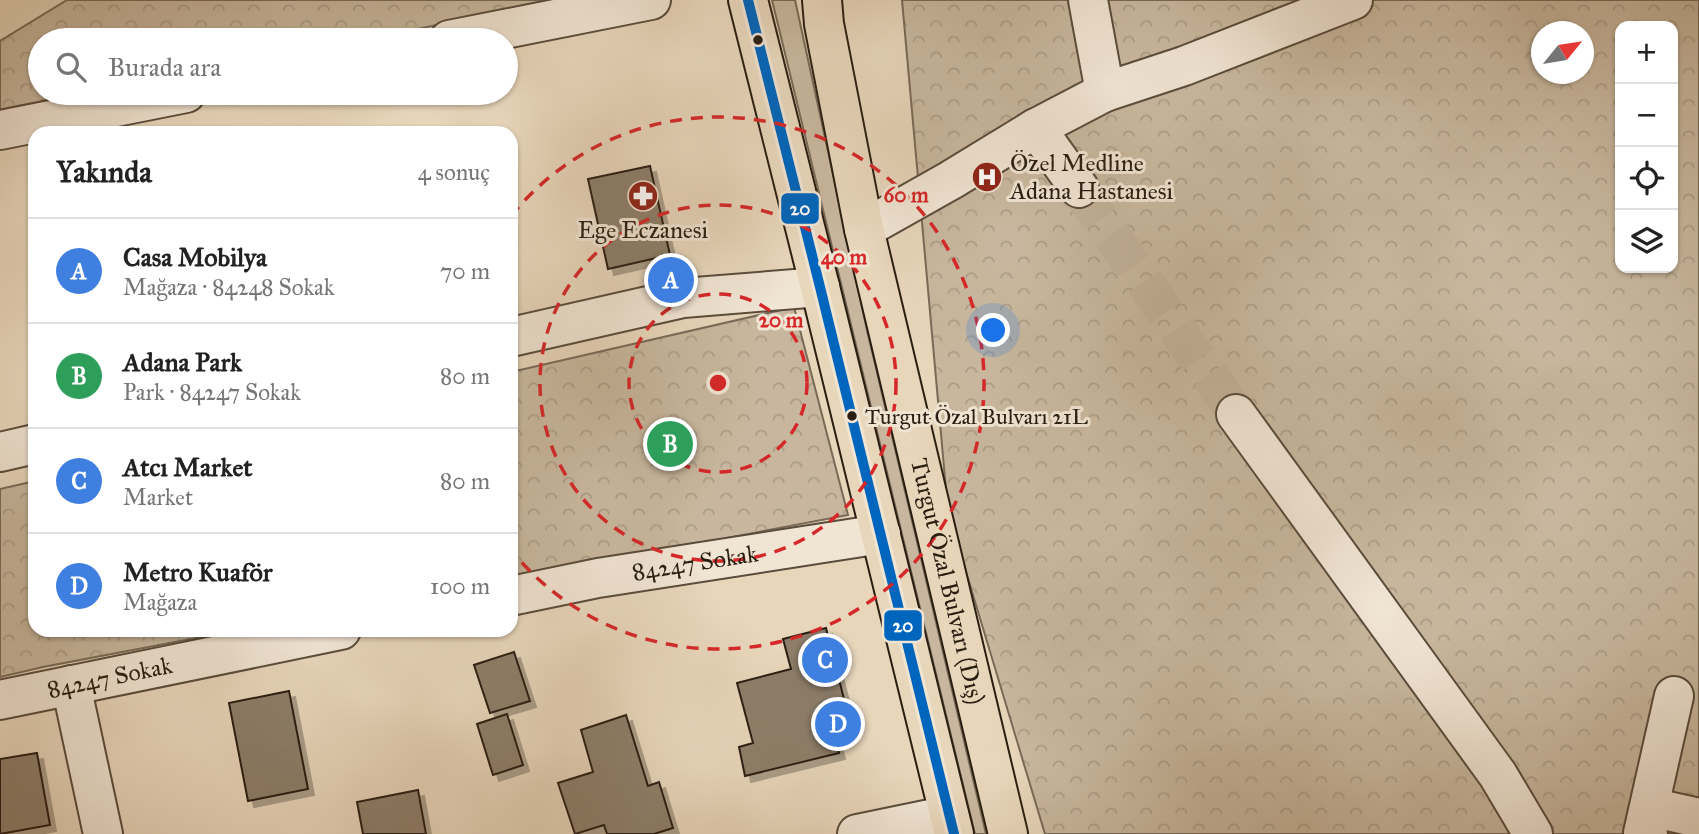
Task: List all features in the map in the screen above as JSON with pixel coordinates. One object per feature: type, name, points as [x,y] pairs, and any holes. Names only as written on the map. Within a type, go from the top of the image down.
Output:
[{"type":"main road","points":[[748,0],[952,824]]},
{"type":"main road","name":"Turgut Özal Bulvarı (Dış)","points":[[822,0],[824,24],[864,229],[1008,834]]},
{"type":"street","points":[[510,28],[651,0]]},
{"type":"street","points":[[1087,0],[1105,92]]},
{"type":"street","points":[[864,229],[1036,128],[1105,92],[1184,66],[1353,0]]},
{"type":"street","points":[[0,130],[126,105]]},
{"type":"street","points":[[1036,128],[1079,188]]},
{"type":"street","points":[[518,335],[683,298],[820,288]]},
{"type":"street","points":[[1236,414],[1498,775],[1533,834]]},
{"type":"street","points":[[0,452],[28,446]]},
{"type":"street","name":"84247 Sokak","points":[[518,595],[598,578],[881,534]]},
{"type":"street","name":"84247 Sokak","points":[[0,700],[307,637]]},
{"type":"street","points":[[71,685],[103,834]]},
{"type":"street","points":[[1674,696],[1649,821],[1699,818]]},
{"type":"street","points":[[1498,775],[1558,834]]},
{"type":"street","points":[[857,834],[952,824]]},
{"type":"green space","points":[[67,0],[558,0],[422,28],[28,28],[28,105],[50,105],[0,115],[0,41]]},
{"type":"green space","points":[[772,0],[795,0],[867,330],[986,834],[975,834]]},
{"type":"green space","points":[[902,0],[1699,0],[1699,834],[1045,834],[948,512]]},
{"type":"green space","points":[[794,307],[848,515],[518,578],[518,370]]},
{"type":"green space","points":[[28,483],[28,637],[201,637],[0,677],[0,489]]},
{"type":"building","points":[[650,166],[670,255],[608,269],[588,179]]},
{"type":"building","points":[[826,628],[845,703],[827,707],[839,753],[745,776],[739,747],[753,743],[737,683],[791,669],[783,639]]},
{"type":"building","points":[[514,652],[530,701],[490,713],[474,665]]},
{"type":"building","points":[[289,691],[308,789],[248,801],[229,703]]},
{"type":"building","points":[[507,714],[523,765],[493,775],[477,724]]},
{"type":"building","points":[[626,715],[648,786],[659,782],[673,828],[654,834],[607,834],[604,825],[575,834],[558,783],[593,772],[581,730]]},
{"type":"building","points":[[37,753],[50,825],[0,834],[0,759]]},
{"type":"building","points":[[418,790],[426,834],[363,834],[357,802]]},
{"type":"tunnel","points":[[1079,188],[1236,414]]},
{"type":"transit line","name":"20","points":[[748,0],[954,834]]},
{"type":"place","name":"Özel Medline Adana Hastanesi","points":[[987,177]]},
{"type":"place","name":"Ege Eczanesi","points":[[643,196]]},
{"type":"place","name":"Casa Mobilya","points":[[671,280]]},
{"type":"place","name":"Turgut Özal Bulvarı 21L","points":[[852,416]]},
{"type":"place","name":"Adana Park","points":[[670,444]]},
{"type":"place","name":"Atcı Market","points":[[825,660]]},
{"type":"place","name":"Metro Kuaför","points":[[838,724]]}]
